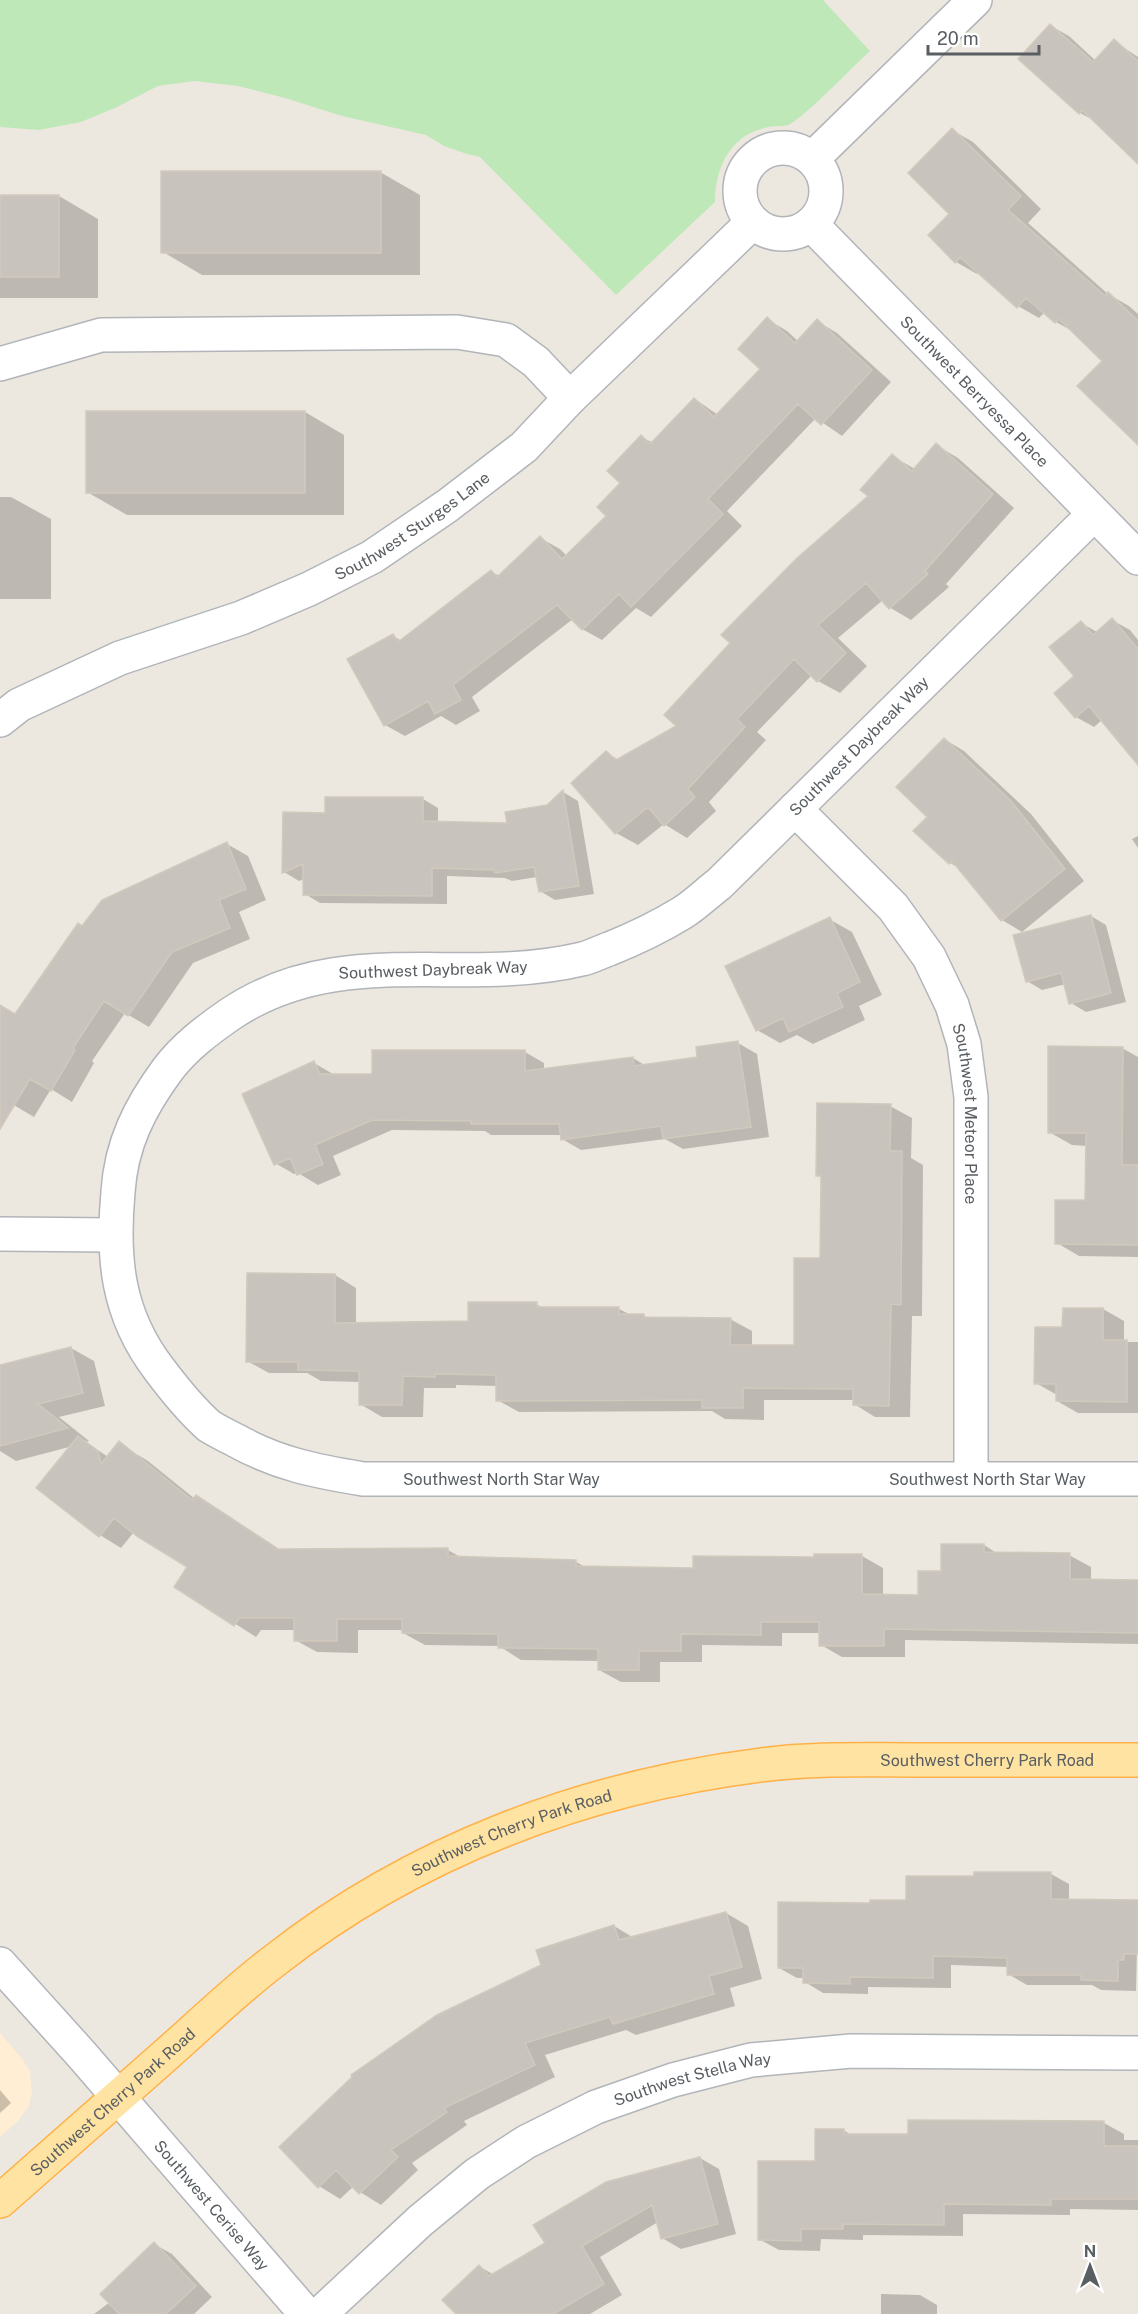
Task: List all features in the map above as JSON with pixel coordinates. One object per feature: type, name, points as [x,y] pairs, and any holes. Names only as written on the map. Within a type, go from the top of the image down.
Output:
[{"type":"main road","name":"Southwest Cherry Park Road","points":[[0,2201],[256,1975],[324,1925],[378,1891],[431,1862],[539,1815],[639,1786],[762,1764],[827,1760],[1138,1760]]},
{"type":"street","points":[[812,159],[975,0]]},
{"type":"street","points":[[781,148],[799,151],[812,159],[822,172],[826,187],[823,209],[811,224],[792,233],[772,233],[753,222],[743,208],[739,190],[742,177],[750,162],[765,152],[781,148]]},
{"type":"street","name":"Southwest Sturges Lane","points":[[0,720],[19,705],[120,658],[241,618],[309,590],[372,557],[447,506],[524,447],[570,398],[753,222]]},
{"type":"street","name":"Southwest Berryessa Place","points":[[811,224],[1138,558]]},
{"type":"street","points":[[0,364],[101,335],[457,332],[506,340],[536,362],[570,398]]},
{"type":"street","name":"Southwest Daybreak Way","points":[[114,1235],[119,1177],[131,1130],[147,1098],[173,1062],[200,1034],[249,1001],[298,981],[333,973],[369,970],[493,970],[530,968],[584,959],[636,938],[684,912],[719,884],[1094,514]]},
{"type":"street","name":"Southwest Meteor Place","points":[[795,809],[893,907],[929,957],[952,1005],[964,1044],[971,1097],[971,1477]]},
{"type":"street","points":[[0,1234],[114,1235]]},
{"type":"street","name":"Southwest North Star Way","points":[[114,1235],[118,1281],[132,1321],[146,1352],[177,1394],[211,1427],[263,1456],[312,1471],[363,1479],[971,1477],[1138,1479]]},
{"type":"street","points":[[0,1964],[118,2097]]},
{"type":"street","name":"Southwest Stella Way","points":[[320,2314],[420,2222],[477,2174],[526,2142],[596,2107],[673,2080],[752,2060],[851,2050],[1138,2053]]},
{"type":"street","name":"Southwest Cerise Way","points":[[118,2097],[306,2314]]},
{"type":"shaded area","points":[[0,2033],[30,2072],[32,2092],[29,2106],[18,2121],[0,2137]]},
{"type":"green space","points":[[0,0],[823,0],[870,51],[822,98],[792,123],[756,131],[735,145],[728,154],[718,176],[715,202],[616,295],[480,157],[444,146],[426,135],[342,116],[238,86],[195,81],[158,86],[81,122],[39,130],[0,127]]},
{"type":"building","points":[[1050,24],[1093,62],[1114,39],[1138,61],[1138,164],[1082,110],[1079,114],[1018,59]]},
{"type":"building","points":[[952,128],[1021,196],[1008,210],[1105,296],[1108,292],[1138,321],[1138,445],[1077,386],[1102,361],[1059,319],[1055,323],[1026,298],[1017,308],[960,257],[955,263],[928,235],[949,214],[908,173]]},
{"type":"building","points":[[161,171],[381,171],[381,253],[161,253]]},
{"type":"building","points":[[0,195],[59,195],[59,277],[0,277]]},
{"type":"building","points":[[767,317],[795,343],[817,319],[872,370],[821,425],[798,404],[708,499],[723,514],[631,607],[619,594],[582,630],[557,605],[453,685],[461,700],[435,714],[428,701],[384,726],[347,659],[393,634],[398,642],[491,570],[497,577],[540,536],[562,559],[606,516],[597,507],[620,483],[607,471],[641,435],[650,444],[694,398],[714,417],[760,369],[738,349]]},
{"type":"building","points":[[86,411],[305,411],[305,493],[86,493]]},
{"type":"building","points":[[936,443],[993,494],[925,571],[928,574],[889,609],[866,583],[818,625],[846,653],[817,682],[794,659],[737,719],[745,727],[688,789],[695,797],[664,826],[648,807],[615,834],[571,783],[606,751],[616,760],[676,726],[664,715],[730,643],[721,635],[796,559],[868,496],[860,490],[892,454],[912,471]]},
{"type":"building","points":[[1112,618],[1138,649],[1138,765],[1089,706],[1075,718],[1054,693],[1074,676],[1049,647],[1081,621],[1093,635]]},
{"type":"building","points":[[944,738],[1011,801],[1065,869],[1001,921],[952,861],[949,864],[913,831],[927,817],[896,787]]},
{"type":"building","points":[[563,790],[579,886],[539,892],[534,867],[495,873],[494,870],[432,868],[432,896],[303,895],[303,864],[282,873],[283,812],[325,813],[325,797],[423,797],[423,821],[507,823],[505,812],[547,805]]},
{"type":"building","points":[[227,842],[246,889],[219,900],[230,928],[172,952],[128,1016],[104,1001],[73,1048],[75,1050],[51,1091],[30,1079],[0,1129],[0,1005],[15,1014],[78,923],[82,926],[102,900]]},
{"type":"building","points":[[1091,915],[1111,993],[1069,1004],[1061,973],[1026,982],[1013,935]]},
{"type":"building","points":[[830,917],[860,982],[837,993],[843,1007],[789,1032],[783,1018],[756,1031],[725,966]]},
{"type":"building","points":[[738,1041],[751,1127],[663,1139],[661,1126],[561,1140],[559,1124],[471,1124],[471,1121],[372,1120],[315,1145],[323,1164],[297,1175],[290,1158],[274,1165],[242,1094],[314,1061],[320,1074],[372,1074],[372,1050],[525,1050],[525,1071],[633,1057],[634,1066],[697,1057],[696,1047]]},
{"type":"building","points":[[1048,1046],[1123,1047],[1122,1165],[1138,1165],[1138,1245],[1055,1244],[1055,1200],[1085,1200],[1086,1133],[1048,1133]]},
{"type":"building","points":[[817,1103],[891,1104],[890,1151],[902,1151],[901,1305],[891,1304],[889,1406],[853,1405],[853,1389],[743,1388],[743,1408],[702,1408],[702,1400],[496,1401],[496,1375],[435,1374],[435,1377],[403,1376],[402,1405],[359,1405],[359,1371],[298,1370],[298,1362],[246,1362],[247,1273],[335,1274],[335,1323],[468,1321],[468,1302],[537,1302],[537,1307],[619,1307],[619,1314],[644,1314],[644,1317],[731,1318],[730,1345],[794,1345],[794,1258],[820,1258],[821,1176],[816,1176]]},
{"type":"building","points":[[1063,1308],[1103,1308],[1103,1340],[1127,1340],[1127,1402],[1056,1401],[1056,1384],[1034,1384],[1035,1327],[1062,1327]]},
{"type":"building","points":[[71,1347],[83,1393],[38,1404],[68,1428],[0,1446],[0,1365]]},
{"type":"building","points":[[78,1436],[98,1451],[101,1464],[119,1441],[192,1500],[196,1495],[278,1549],[448,1548],[448,1556],[576,1560],[576,1566],[693,1568],[693,1556],[814,1557],[814,1554],[862,1554],[862,1594],[918,1595],[918,1571],[941,1571],[941,1544],[984,1544],[984,1552],[1070,1553],[1070,1579],[1138,1580],[1138,1633],[884,1629],[884,1646],[819,1646],[819,1622],[761,1622],[761,1635],[681,1634],[681,1651],[639,1651],[639,1670],[598,1670],[598,1649],[498,1648],[498,1634],[402,1633],[402,1619],[337,1619],[337,1641],[294,1641],[294,1618],[239,1618],[234,1626],[174,1587],[187,1567],[138,1537],[114,1518],[99,1537],[36,1488]]},
{"type":"building","points":[[974,1872],[1051,1872],[1051,1899],[1138,1900],[1138,1954],[1124,1954],[1124,1960],[1118,1960],[1118,1981],[1081,1980],[1081,1975],[1007,1975],[1007,1958],[933,1956],[933,1978],[850,1977],[850,1984],[803,1983],[803,1968],[778,1968],[778,1902],[870,1903],[870,1900],[906,1900],[906,1876],[974,1876]]},
{"type":"building","points":[[726,1912],[742,1967],[709,1976],[714,1994],[613,2024],[610,2017],[525,2043],[535,2065],[444,2108],[447,2112],[391,2150],[398,2157],[359,2194],[336,2170],[318,2188],[279,2147],[352,2077],[351,2075],[437,2015],[541,1965],[536,1950],[614,1925],[619,1940]]},
{"type":"building","points":[[908,2120],[1104,2121],[1104,2146],[1138,2146],[1138,2199],[1051,2199],[1051,2205],[944,2204],[944,2225],[843,2224],[843,2229],[801,2229],[801,2241],[758,2240],[758,2161],[815,2161],[815,2129],[844,2129],[844,2134],[908,2134]]},
{"type":"building","points":[[700,2157],[718,2224],[661,2239],[652,2205],[582,2246],[604,2284],[553,2314],[456,2314],[442,2300],[479,2265],[489,2276],[545,2243],[533,2225],[606,2182]]},
{"type":"building","points":[[154,2242],[196,2286],[166,2314],[119,2314],[100,2294]]}]
